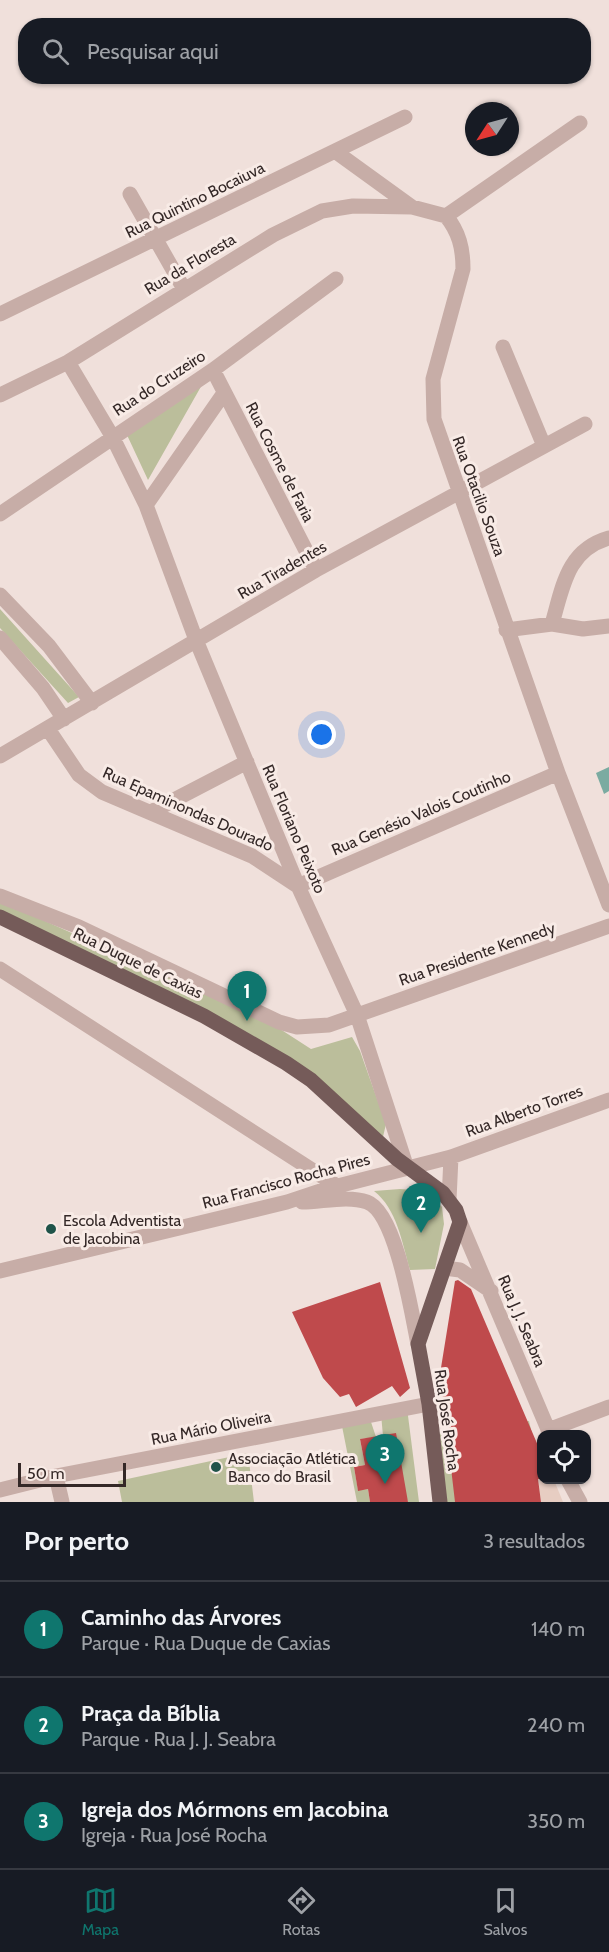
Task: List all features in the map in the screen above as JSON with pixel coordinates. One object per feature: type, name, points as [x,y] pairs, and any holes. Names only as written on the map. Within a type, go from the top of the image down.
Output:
[{"type":"main road","name":"Rua Duque de Caxias","points":[[0,917],[204,1016],[286,1063],[319,1087],[402,1164],[434,1186],[449,1200]]},
{"type":"main road","points":[[418,1344],[460,1222],[449,1200]]},
{"type":"main road","name":"Rua José Rocha","points":[[418,1344],[429,1404],[440,1502]]},
{"type":"street","name":"Rua Quintino Bocaiuva","points":[[0,314],[405,117]]},
{"type":"street","points":[[336,152],[412,207],[427,209],[446,216],[580,123]]},
{"type":"street","points":[[130,194],[184,289]]},
{"type":"street","name":"Rua da Floresta","points":[[0,395],[68,362],[273,235],[322,211],[353,206],[412,207]]},
{"type":"street","name":"Rua Otacilio Souza","points":[[446,216],[461,243],[463,269],[433,379],[432,399],[440,441],[558,773],[609,905]]},
{"type":"street","name":"Rua do Cruzeiro","points":[[0,514],[111,436],[213,370],[336,279]]},
{"type":"street","points":[[503,347],[544,446]]},
{"type":"street","name":"Rua Floriano Peixoto","points":[[68,362],[111,436],[146,505],[196,640],[298,886],[357,1015],[402,1164]]},
{"type":"street","name":"Rua Cosme de Faria","points":[[213,370],[316,570]]},
{"type":"street","points":[[146,505],[224,393]]},
{"type":"street","name":"Rua Tiradentes","points":[[0,756],[316,570],[585,423]]},
{"type":"street","points":[[552,624],[577,555],[594,542],[609,538]]},
{"type":"street","points":[[1,597],[49,646],[92,703]]},
{"type":"street","points":[[506,630],[552,624],[583,629],[609,626]]},
{"type":"street","points":[[2,644],[43,688],[64,719]]},
{"type":"street","name":"Rua Epaminondas Dourado","points":[[48,729],[72,765],[90,784],[102,792],[252,856],[298,886]]},
{"type":"street","points":[[151,812],[247,762]]},
{"type":"street","name":"Rua Genésio Valois Coutinho","points":[[298,886],[558,773]]},
{"type":"street","name":"Rua Duque de Caxias","points":[[0,896],[79,927],[279,1022],[313,1028],[357,1015]]},
{"type":"street","name":"Rua Presidente Kennedy","points":[[357,1015],[609,927]]},
{"type":"street","points":[[0,969],[337,1186]]},
{"type":"street","name":"Rua Alberto Torres","points":[[451,1157],[609,1100]]},
{"type":"street","points":[[449,1200],[451,1157]]},
{"type":"street","name":"Rua Francisco Rocha Pires","points":[[0,1270],[287,1202],[402,1164],[451,1157]]},
{"type":"street","points":[[287,1202],[353,1200],[368,1202],[378,1209],[385,1220],[404,1280],[418,1344]]},
{"type":"street","name":"Rua J. J. Seabra","points":[[460,1222],[548,1430]]},
{"type":"street","points":[[444,1268],[460,1270],[491,1291]]},
{"type":"street","name":"Rua Mário Oliveira","points":[[0,1490],[56,1476],[429,1404]]},
{"type":"street","points":[[554,1430],[609,1407]]},
{"type":"street","points":[[56,1476],[62,1502]]},
{"type":"green space","points":[[203,383],[148,480],[127,435]]},
{"type":"green space","points":[[0,609],[79,697],[68,703],[0,628]]},
{"type":"green space","points":[[0,901],[263,1018],[311,1049],[352,1037],[360,1051],[386,1124],[382,1141],[307,1071],[0,915]]},
{"type":"green space","points":[[400,1189],[427,1191],[442,1207],[444,1224],[435,1269],[410,1270],[393,1217],[382,1198],[374,1191]]},
{"type":"green space","points":[[407,1408],[419,1502],[408,1502],[383,1436],[381,1414]]},
{"type":"green space","points":[[369,1416],[376,1437],[360,1439],[365,1465],[354,1467],[358,1490],[368,1489],[370,1502],[357,1502],[341,1421]]},
{"type":"green space","points":[[529,1421],[533,1438],[455,1502],[447,1502],[438,1435],[447,1429]]},
{"type":"green space","name":"Associação Atlética Banco do Brasil","points":[[248,1453],[254,1502],[122,1502],[118,1481]]},
{"type":"shaded area","points":[[539,1484],[556,1484],[563,1502],[541,1502]]},
{"type":"water","points":[[609,767],[609,791],[604,794],[596,773]]},
{"type":"building","points":[[458,1280],[471,1289],[537,1443],[537,1484],[541,1502],[455,1502],[440,1374],[455,1281]]},
{"type":"building","points":[[380,1282],[410,1388],[400,1397],[392,1386],[356,1407],[349,1394],[340,1397],[323,1378],[292,1312]]},
{"type":"building","points":[[396,1433],[408,1502],[370,1502],[368,1489],[358,1491],[354,1467],[365,1465],[360,1439]]},
{"type":"place","name":"Caminho das Árvores","points":[[247,1021]]},
{"type":"place","name":"Escola Adventista de Jacobina","points":[[51,1229]]},
{"type":"place","name":"Praça da Bíblia","points":[[421,1233]]},
{"type":"place","name":"Associação Atlética Banco do Brasil","points":[[216,1467]]},
{"type":"place","name":"Igreja dos Mórmons em Jacobina","points":[[385,1484]]}]
